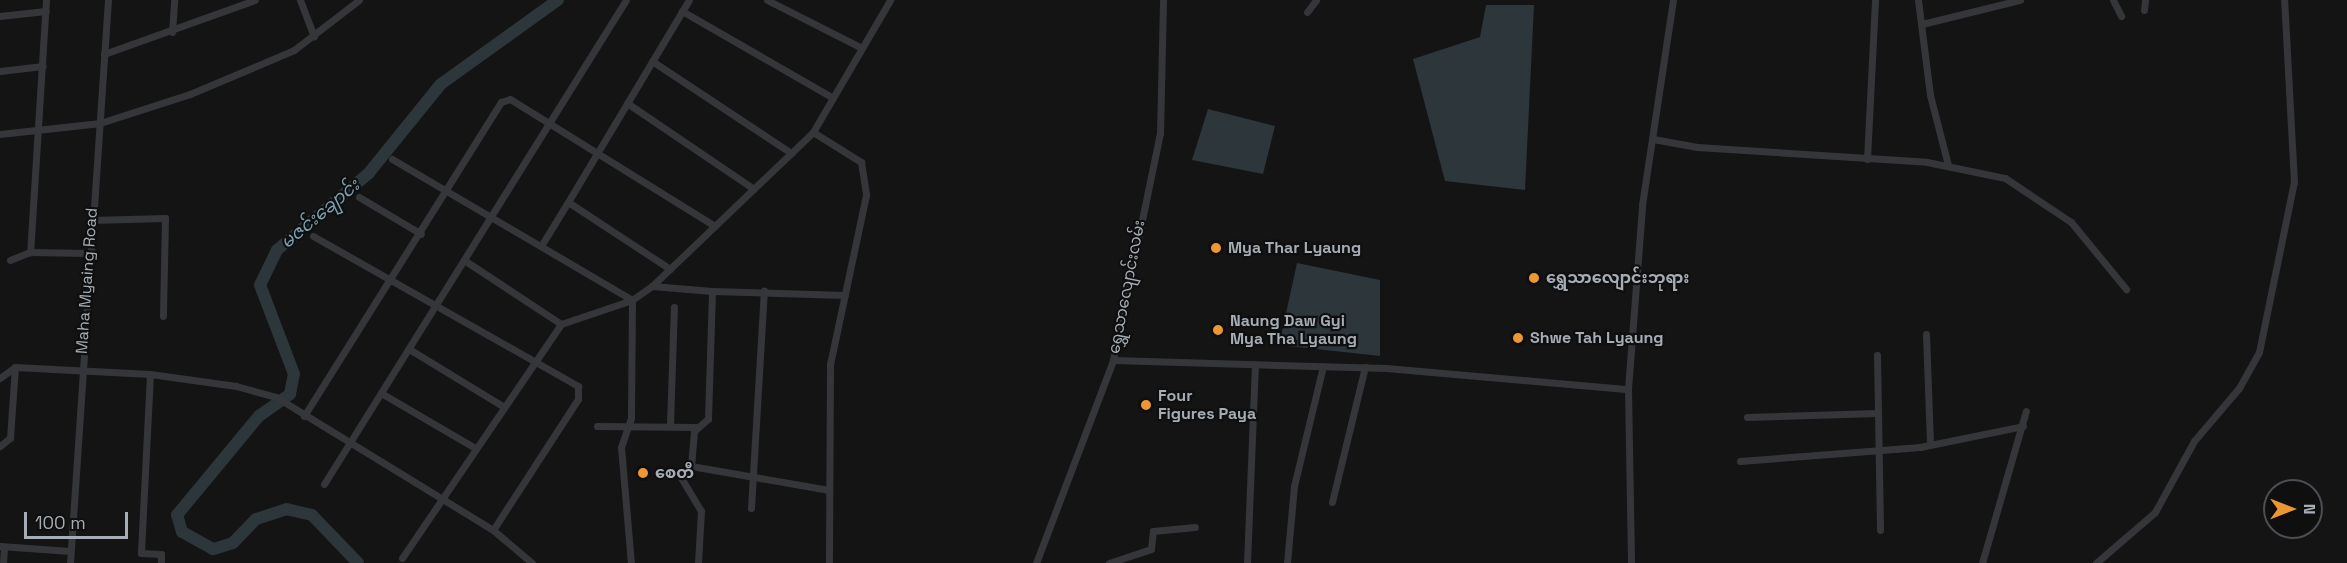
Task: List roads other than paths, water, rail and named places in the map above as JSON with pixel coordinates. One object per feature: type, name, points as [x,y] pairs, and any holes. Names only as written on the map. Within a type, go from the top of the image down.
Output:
[{"type":"street","points":[[30,252],[40,131],[46,0]]},
{"type":"street","name":"Maha Myaing Road","points":[[70,563],[88,253],[108,0]]},
{"type":"street","points":[[172,32],[174,0]]},
{"type":"street","points":[[104,54],[172,32],[232,4],[255,0]]},
{"type":"street","points":[[300,0],[314,36]]},
{"type":"street","points":[[0,134],[100,123],[265,65],[314,36],[359,0]]},
{"type":"street","points":[[324,484],[626,0]]},
{"type":"street","points":[[542,246],[689,0]]},
{"type":"street","points":[[767,0],[862,48]]},
{"type":"street","points":[[402,558],[561,324],[632,300],[652,286],[813,132],[890,0]]},
{"type":"street","name":"ရွှေသာလျောင်းလမ်း","points":[[1036,563],[1113,360],[1160,134],[1163,0]]},
{"type":"street","points":[[1307,12],[1316,0]]},
{"type":"street","points":[[1631,563],[1628,389],[1642,204],[1673,0]]},
{"type":"street","points":[[1867,159],[1875,0]]},
{"type":"street","points":[[1918,0],[1930,95],[1948,165]]},
{"type":"street","points":[[1922,24],[2020,0]]},
{"type":"street","points":[[2113,0],[2121,16]]},
{"type":"street","points":[[2144,10],[2145,0]]},
{"type":"street","points":[[2096,563],[2155,512],[2194,441],[2240,388],[2259,352],[2295,182],[2284,0]]},
{"type":"street","points":[[0,16],[46,11]]},
{"type":"street","points":[[682,11],[833,98]]},
{"type":"street","points":[[652,61],[791,153]]},
{"type":"street","points":[[0,71],[43,66]]},
{"type":"street","points":[[303,416],[393,279],[501,102],[510,99],[547,125],[598,152],[715,226]]},
{"type":"street","points":[[627,103],[754,189]]},
{"type":"street","points":[[813,132],[861,162],[866,195],[830,364],[829,563]]},
{"type":"street","points":[[1653,139],[1948,165],[2014,182],[2054,209],[2096,246],[2127,290]]},
{"type":"street","points":[[392,159],[492,214],[632,300]]},
{"type":"street","points":[[359,197],[421,234]]},
{"type":"street","points":[[568,202],[670,269]]},
{"type":"street","points":[[91,220],[165,218],[164,316]]},
{"type":"street","points":[[313,236],[572,381],[580,392],[493,530]]},
{"type":"street","points":[[10,260],[30,252],[88,253]]},
{"type":"street","points":[[464,260],[561,324]]},
{"type":"street","points":[[652,286],[712,291],[764,290],[845,296]]},
{"type":"street","points":[[752,508],[764,290]]},
{"type":"street","points":[[597,426],[629,424],[697,427],[708,419],[712,291]]},
{"type":"street","points":[[631,563],[621,477],[621,447],[629,424],[632,300]]},
{"type":"street","points":[[670,425],[674,307]]},
{"type":"street","points":[[1926,333],[1930,445]]},
{"type":"street","points":[[409,349],[504,407]]},
{"type":"street","points":[[1877,355],[1877,413],[1882,450],[1880,530]]},
{"type":"street","points":[[1113,360],[1365,367],[1628,389]]},
{"type":"street","points":[[1247,563],[1256,364]]},
{"type":"street","points":[[1287,563],[1294,486],[1323,366]]},
{"type":"street","points":[[0,446],[10,438],[15,367]]},
{"type":"street","points":[[0,378],[15,367],[150,374],[236,386],[276,397],[349,446],[493,530],[532,563]]},
{"type":"street","points":[[1332,502],[1365,367]]},
{"type":"street","points":[[150,374],[141,553],[161,554],[161,563]]},
{"type":"street","points":[[381,393],[475,448]]},
{"type":"street","points":[[1982,563],[2026,411]]},
{"type":"street","points":[[1747,417],[1877,413]]},
{"type":"street","points":[[1740,461],[1930,445],[2023,426]]},
{"type":"street","points":[[697,427],[691,466],[682,486],[701,511],[698,563]]},
{"type":"street","points":[[691,466],[753,481],[829,490]]},
{"type":"street","points":[[1109,563],[1151,549],[1153,531],[1195,527]]},
{"type":"street","points":[[3,563],[2,547],[70,550]]},
{"type":"waterway","name":"မဇင်းချောင်း","points":[[358,563],[312,515],[287,509],[256,519],[233,543],[213,549],[182,532],[177,515],[259,416],[290,394],[294,374],[260,285],[277,250],[368,174],[441,84],[558,0]]},
{"type":"place","name":"Mya Thar Lyaung","points":[[1216,248]]},
{"type":"place","name":"ရွှေသာလျောင်းဘုရား","points":[[1534,278]]},
{"type":"place","name":"Naung Daw Gyi Mya Tha Lyaung","points":[[1218,330]]},
{"type":"place","name":"Shwe Tah Lyaung","points":[[1518,338]]},
{"type":"place","name":"Four Figures Paya","points":[[1146,405]]},
{"type":"place","name":"စေတီ","points":[[643,473]]}]
